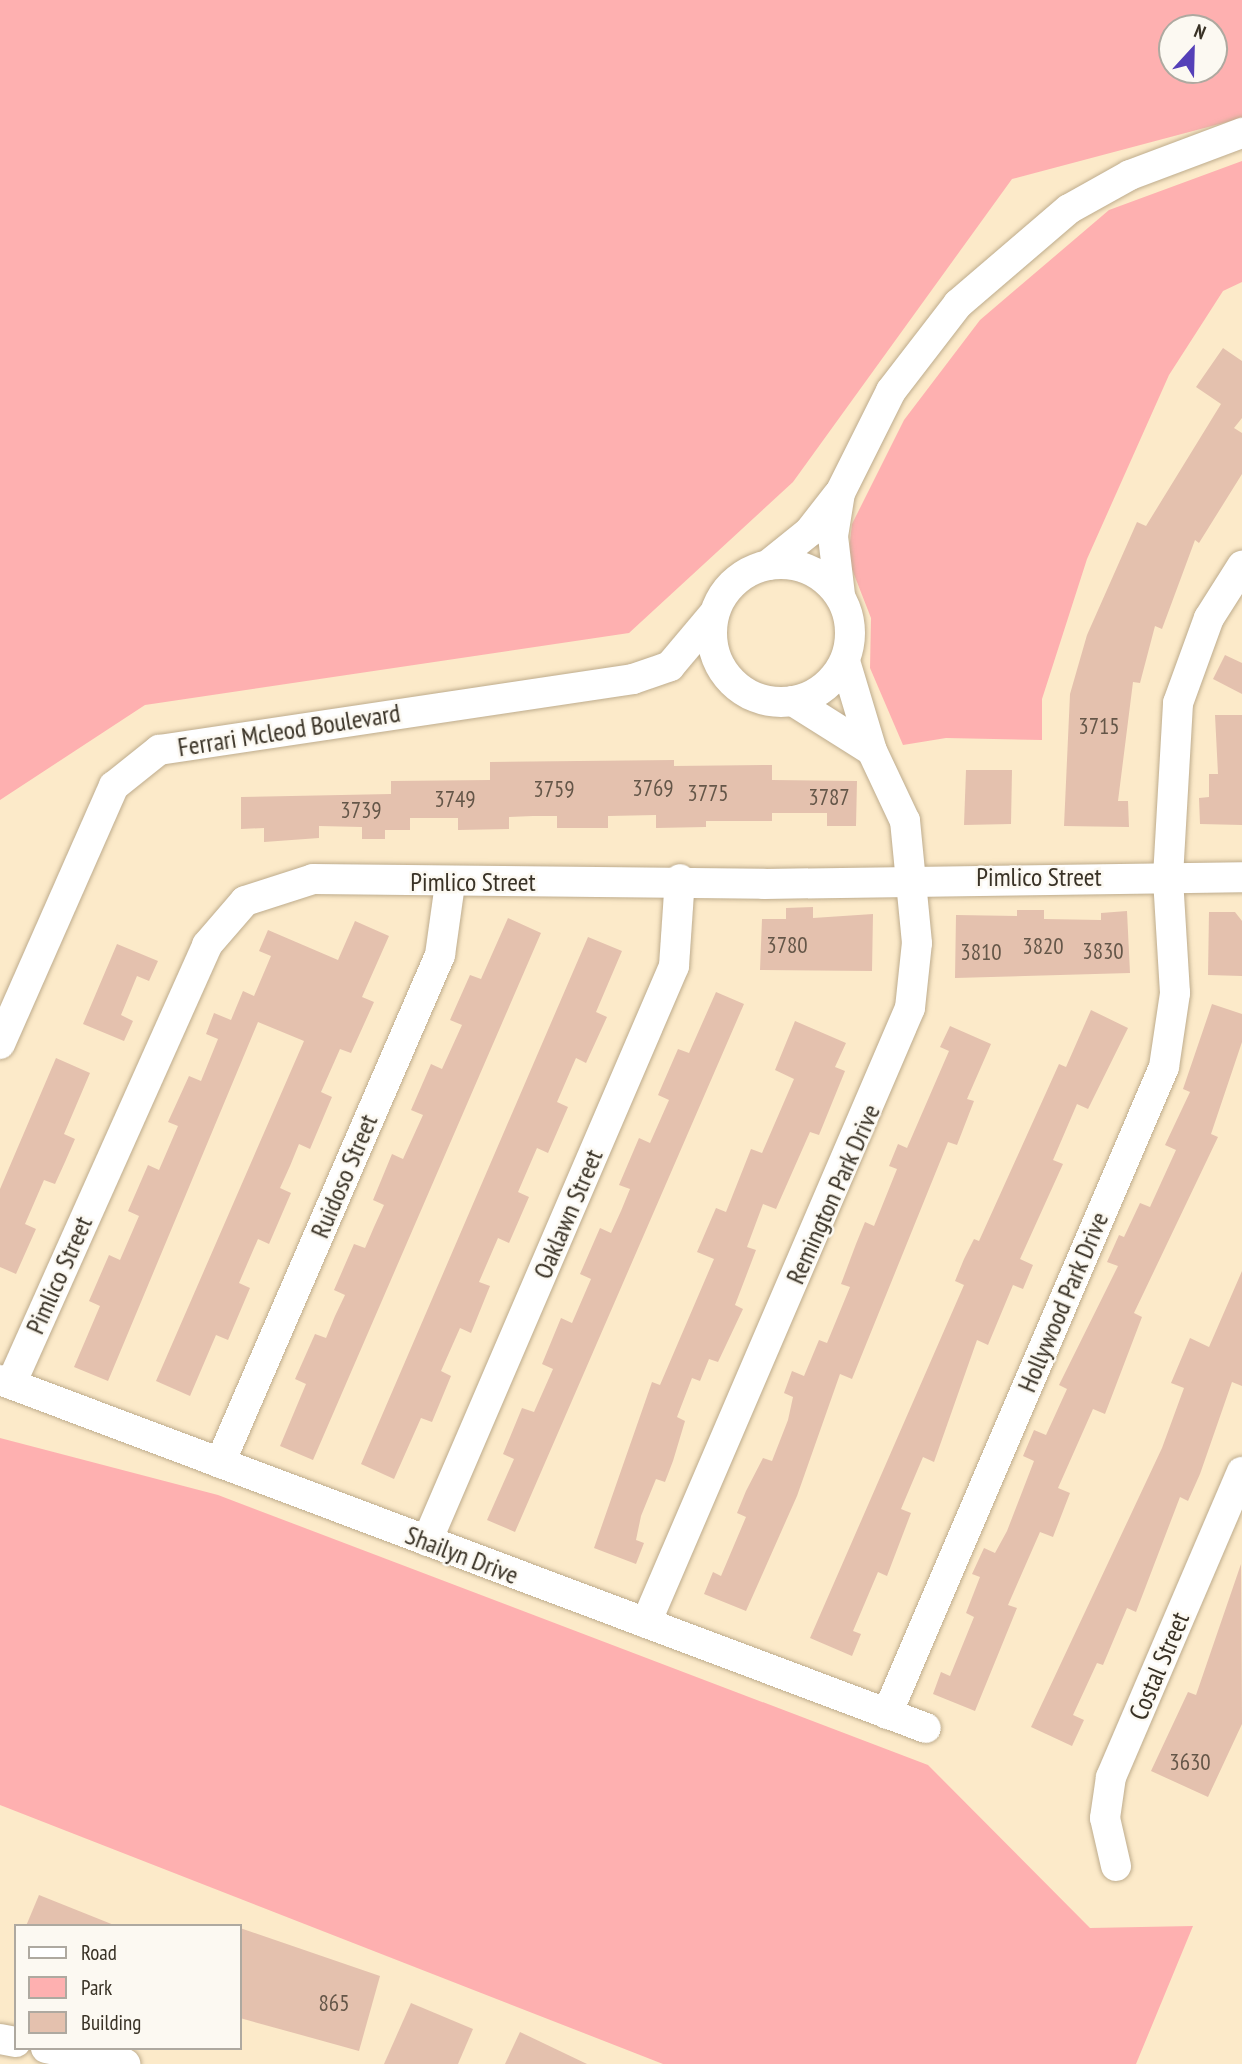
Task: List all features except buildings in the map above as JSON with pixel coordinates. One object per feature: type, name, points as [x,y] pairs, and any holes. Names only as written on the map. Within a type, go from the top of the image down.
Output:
[{"type":"street","points":[[793,701],[824,688],[845,661],[850,639],[840,595],[833,536],[840,493],[858,450],[918,352],[1010,253],[1069,209],[1129,176],[1242,133]]},
{"type":"street","points":[[840,493],[809,532],[768,565],[738,578],[713,615],[670,666],[730,680],[759,698],[793,701],[872,751]]},
{"type":"street","points":[[768,565],[804,567],[840,595]]},
{"type":"street","name":"Hollywood Park Drive","points":[[887,1714],[1164,1067],[1175,993],[1168,877],[1178,703],[1209,618],[1242,566]]},
{"type":"street","points":[[713,615],[714,650],[730,680]]},
{"type":"street","name":"Remington Park Drive","points":[[646,1623],[891,1062],[913,982],[913,878],[905,821],[872,751],[845,661]]},
{"type":"street","name":"Ferrari Mcleod Boulevard","points":[[0,1044],[114,786],[159,750],[633,679],[670,666]]},
{"type":"street","name":"Pimlico Street","points":[[5,1382],[207,945],[245,901],[313,879],[450,884],[680,879],[764,884],[913,878],[1242,877]]},
{"type":"street","name":"Oaklawn Street","points":[[428,1541],[674,966],[680,879]]},
{"type":"street","name":"Ruidoso Street","points":[[220,1463],[440,955],[450,884]]},
{"type":"street","name":"Shailyn Drive","points":[[5,1382],[926,1728]]},
{"type":"street","name":"Costal Street","points":[[1115,1867],[1105,1818],[1111,1777],[1242,1472]]},
{"type":"street","points":[[56,2050],[125,2064]]},
{"type":"green space","points":[[0,0],[1242,0],[1242,118],[1012,179],[793,482],[629,633],[145,705],[0,800]]},
{"type":"green space","points":[[1242,161],[1242,282],[1223,291],[1169,375],[1087,559],[1042,699],[1042,740],[946,738],[903,745],[870,668],[871,618],[848,559],[852,524],[904,420],[980,320],[1109,210]]},
{"type":"green space","points":[[0,1438],[218,1495],[928,1765],[1090,1928],[1193,1926],[1136,2064],[663,2064],[0,1805]]}]
